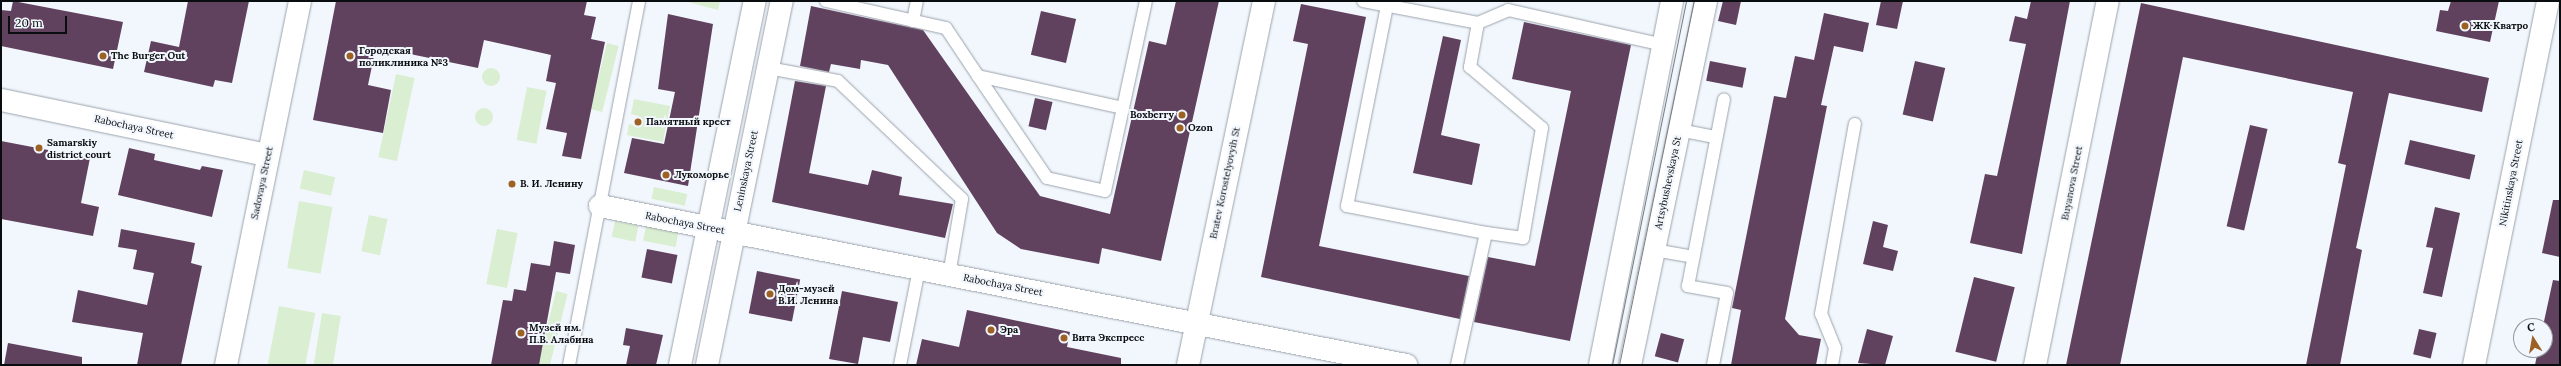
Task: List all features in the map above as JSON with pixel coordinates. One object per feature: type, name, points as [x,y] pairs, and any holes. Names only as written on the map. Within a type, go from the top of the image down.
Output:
[{"type":"street","name":"Sadovaya Street","points":[[226,365],[267,155],[300,1]]},
{"type":"street","points":[[680,365],[707,227],[755,1]]},
{"type":"street","name":"Leninskaya Street","points":[[707,365],[733,232],[782,1]]},
{"type":"street","name":"Bratev Korostelyovyih St","points":[[1188,365],[1195,323],[1264,1]]},
{"type":"street","points":[[1600,365],[1672,1]]},
{"type":"street","name":"Artsybushevskaya St","points":[[1630,365],[1706,1]]},
{"type":"street","name":"Buyanova Street","points":[[2035,365],[2108,1]]},
{"type":"street","name":"Nikitinskaya Street","points":[[2474,365],[2548,1]]},
{"type":"street","name":"Rabochaya Street","points":[[1,100],[267,155]]},
{"type":"street","name":"Rabochaya Street","points":[[600,206],[1406,365]]},
{"type":"lane","points":[[568,365],[639,1]]},
{"type":"lane","points":[[826,1],[946,28],[1047,178],[1105,191],[1146,1]]},
{"type":"lane","points":[[913,21],[917,1]]},
{"type":"lane","points":[[1363,1],[1387,3],[1478,23],[1508,10],[1663,45]]},
{"type":"lane","points":[[1387,3],[1346,206],[1486,233],[1523,238],[1542,128],[1470,66],[1478,23]]},
{"type":"lane","points":[[768,68],[838,81],[962,199],[949,275]]},
{"type":"lane","points":[[978,76],[1123,108]]},
{"type":"lane","points":[[1713,365],[1727,293],[1688,286],[1724,99]]},
{"type":"lane","points":[[1832,365],[1835,348],[1821,314],[1854,124]]},
{"type":"lane","points":[[1679,130],[1716,137]]},
{"type":"lane","points":[[1457,365],[1486,233]]},
{"type":"lane","points":[[1654,250],[1693,257]]},
{"type":"lane","points":[[900,365],[919,269]]},
{"type":"green space","points":[[684,1],[720,1],[718,10]]},
{"type":"green space","points":[[607,43],[619,46],[602,112],[591,109]]},
{"type":"green space","points":[[487,68],[495,68],[500,73],[498,84],[495,86],[487,86],[482,81],[482,73]]},
{"type":"green space","points":[[396,74],[415,78],[397,161],[378,157]]},
{"type":"green space","points":[[527,87],[547,91],[536,144],[517,140]]},
{"type":"green space","points":[[634,99],[670,106],[663,142],[627,135],[629,124],[637,126],[641,121],[639,116],[631,114]]},
{"type":"green space","points":[[484,108],[488,109],[492,113],[492,121],[488,125],[484,126],[480,125],[476,121],[475,117],[476,113],[480,109]]},
{"type":"green space","points":[[304,170],[335,177],[331,196],[300,189]]},
{"type":"green space","points":[[654,187],[687,194],[685,206],[652,199]]},
{"type":"green space","points":[[299,201],[332,207],[321,274],[287,268]]},
{"type":"green space","points":[[369,215],[388,219],[380,255],[361,251]]},
{"type":"green space","points":[[615,221],[638,226],[635,242],[612,237]]},
{"type":"green space","points":[[646,226],[678,232],[676,247],[643,241]]},
{"type":"green space","points":[[497,229],[518,233],[507,288],[486,284]]},
{"type":"green space","points":[[556,291],[568,294],[550,365],[538,365]]},
{"type":"green space","points":[[279,306],[315,313],[305,365],[268,365]]},
{"type":"green space","points":[[322,313],[341,316],[333,365],[314,365]]},
{"type":"building","points":[[13,1],[123,22],[113,69],[1,46],[1,10],[11,11]]},
{"type":"building","points":[[188,1],[249,1],[232,83],[215,80],[213,87],[144,72],[151,41],[179,47]]},
{"type":"building","points":[[336,1],[587,1],[584,15],[596,17],[591,39],[605,42],[581,159],[562,156],[567,133],[546,129],[556,83],[546,81],[551,55],[484,40],[478,68],[376,47],[368,85],[391,90],[383,133],[313,120]]},
{"type":"building","points":[[1176,1],[1219,1],[1161,261],[1102,248],[1099,264],[1021,249],[997,233],[888,65],[861,60],[860,69],[831,64],[829,72],[800,66],[811,6],[923,30],[1040,196],[1110,214],[1149,41],[1166,45]]},
{"type":"building","points":[[1723,1],[1741,1],[1736,25],[1718,21]]},
{"type":"building","points":[[1881,1],[1903,1],[1897,29],[1876,25]]},
{"type":"building","points":[[2031,1],[2070,1],[2022,254],[1970,243],[1985,174],[1997,176],[2026,44],[2009,41],[2015,16],[2027,19]]},
{"type":"building","name":"ЖК Кватро","points":[[2451,1],[2499,1],[2490,42],[2436,31],[2440,10],[2448,11]]},
{"type":"building","points":[[2141,3],[2489,78],[2482,112],[2389,93],[2356,248],[2362,250],[2340,365],[2306,365],[2346,165],[2338,163],[2353,92],[2183,57],[2120,365],[2066,365]]},
{"type":"building","points":[[1301,4],[1366,17],[1319,246],[1469,276],[1460,319],[1261,277],[1308,44],[1293,41]]},
{"type":"building","points":[[1041,11],[1076,19],[1066,63],[1031,55]]},
{"type":"building","points":[[1824,13],[1869,23],[1863,52],[1834,46],[1821,105],[1827,106],[1785,319],[1799,335],[1821,339],[1816,365],[1731,365],[1741,310],[1732,308],[1774,96],[1786,98],[1795,56],[1814,60]]},
{"type":"building","points":[[668,14],[713,24],[688,186],[624,173],[632,138],[664,144],[675,92],[658,89]]},
{"type":"building","points":[[1524,22],[1631,45],[1570,341],[1474,322],[1488,257],[1535,266],[1571,91],[1512,79]]},
{"type":"building","points":[[1443,36],[1461,40],[1441,135],[1480,144],[1472,185],[1413,173]]},
{"type":"building","points":[[1710,61],[1746,68],[1743,88],[1706,81]]},
{"type":"building","points":[[1915,61],[1945,68],[1933,122],[1903,115]]},
{"type":"building","points":[[795,81],[826,86],[809,173],[868,185],[872,170],[902,177],[899,195],[953,204],[945,238],[772,202]]},
{"type":"building","points":[[1035,98],[1053,102],[1046,130],[1028,126]]},
{"type":"building","points":[[2250,125],[2268,129],[2244,230],[2227,226]]},
{"type":"building","points":[[2410,140],[2475,155],[2470,179],[2404,164]]},
{"type":"building","points":[[1,141],[90,158],[81,203],[99,207],[93,236],[1,219]]},
{"type":"building","points":[[129,148],[155,154],[154,160],[200,170],[202,166],[223,170],[212,217],[118,195]]},
{"type":"building","points":[[2553,200],[2560,200],[2560,257],[2542,253]]},
{"type":"building","points":[[2435,207],[2460,213],[2442,297],[2423,293],[2433,248],[2426,247]]},
{"type":"building","points":[[1873,221],[1888,225],[1883,247],[1898,251],[1893,271],[1863,264]]},
{"type":"building","points":[[121,229],[195,243],[191,263],[202,266],[181,365],[137,365],[143,333],[72,322],[78,290],[147,305],[154,273],[133,269],[137,250],[118,247]]},
{"type":"building","name":"Музей им. П.В. Алабина","points":[[554,241],[575,245],[570,274],[556,272],[539,365],[491,365],[503,300],[512,301],[514,289],[526,291],[531,263],[550,266]]},
{"type":"building","points":[[647,249],[677,255],[672,283],[641,277]]},
{"type":"building","points":[[757,271],[800,279],[792,322],[749,313]]},
{"type":"building","points":[[1974,277],[2015,287],[1996,362],[1955,352]]},
{"type":"building","points":[[2553,280],[2560,281],[2560,365],[2535,365],[2536,358],[2553,358],[2553,318],[2545,318]]},
{"type":"building","points":[[842,291],[898,302],[890,342],[863,337],[858,364],[829,359]]},
{"type":"building","points":[[967,310],[1070,332],[1067,347],[1121,358],[1121,365],[916,365],[922,339],[959,347]]},
{"type":"building","points":[[626,328],[663,335],[656,365],[626,365],[630,346],[623,345]]},
{"type":"building","points":[[1867,329],[1893,336],[1885,365],[1858,363]]},
{"type":"building","points":[[2419,329],[2437,333],[2431,358],[2413,354]]},
{"type":"building","points":[[1661,333],[1684,339],[1678,362],[1655,356]]},
{"type":"building","points":[[8,343],[82,357],[82,365],[4,365]]},
{"type":"tram line","points":[[1612,365],[1686,1]]},
{"type":"tram line","points":[[1619,365],[1694,1]]},
{"type":"place","name":"ЖК Кватро","points":[[2465,26]]},
{"type":"place","name":"The Burger Out","points":[[103,56]]},
{"type":"place","name":"Городская поликлиника №3","points":[[350,56]]},
{"type":"place","name":"Boxberry","points":[[1182,115]]},
{"type":"place","name":"Памятный крест","points":[[638,122]]},
{"type":"place","name":"Ozon","points":[[1180,128]]},
{"type":"place","name":"Samarskiy district court","points":[[39,148]]},
{"type":"place","name":"Лукоморье","points":[[666,175]]},
{"type":"place","name":"В. И. Ленину","points":[[512,184]]},
{"type":"place","name":"Дом-музей В.И. Ленина","points":[[770,294]]},
{"type":"place","name":"Эра","points":[[991,330]]},
{"type":"place","name":"Музей им. П.В. Алабина","points":[[521,333]]},
{"type":"place","name":"Вита Экспресс","points":[[1064,338]]}]
